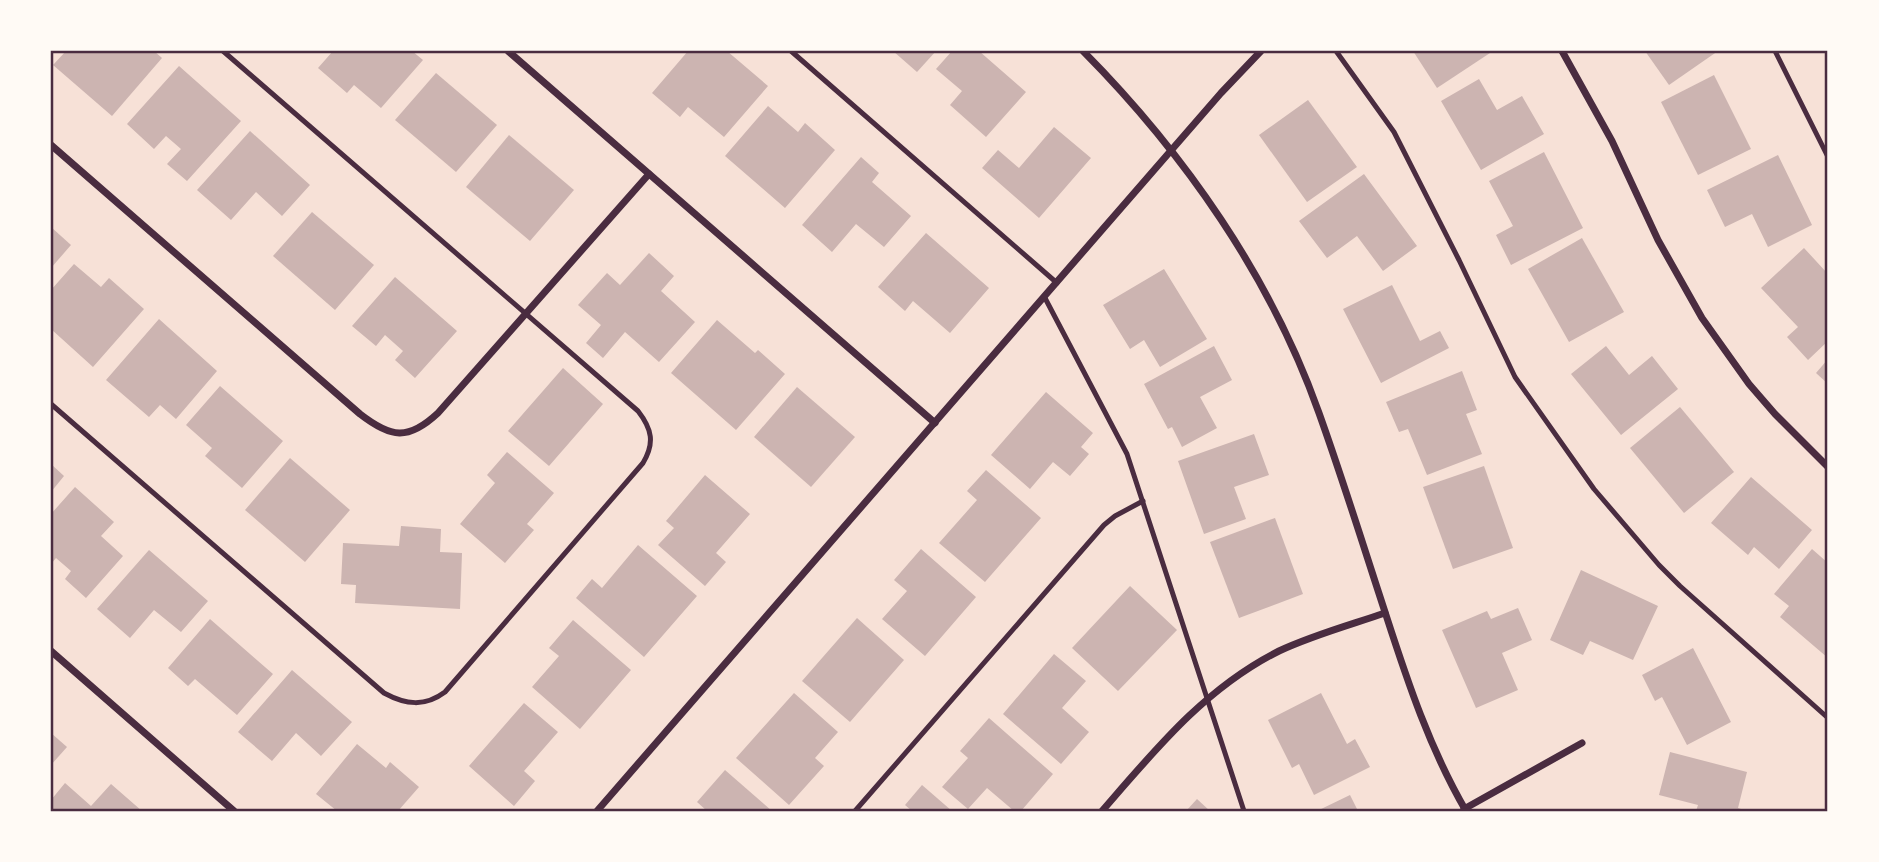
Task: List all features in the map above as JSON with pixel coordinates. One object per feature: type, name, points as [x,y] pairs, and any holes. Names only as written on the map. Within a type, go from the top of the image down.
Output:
[{"type":"street","points":[[508,51],[935,423]]},
{"type":"street","points":[[1083,51],[1142,114],[1172,152],[1225,227],[1268,300],[1319,413],[1418,712],[1447,778],[1465,810],[1582,743]]},
{"type":"street","points":[[597,811],[1261,51]]},
{"type":"street","points":[[1562,51],[1612,141],[1658,240],[1702,318],[1749,384],[1828,467]]},
{"type":"street","points":[[51,145],[360,414],[385,431],[400,435],[413,431],[438,413],[649,174]]},
{"type":"street","points":[[1102,811],[1169,733],[1206,698],[1280,651],[1385,612]]},
{"type":"street","points":[[51,650],[234,811]]},
{"type":"lane","points":[[51,404],[384,693],[411,704],[425,702],[445,691],[634,474],[650,452],[652,438],[648,424],[638,411],[223,51]]},
{"type":"lane","points":[[790,51],[1057,283]]},
{"type":"lane","points":[[1336,51],[1394,132],[1515,377],[1594,489],[1680,586],[1828,718]]},
{"type":"lane","points":[[1775,51],[1828,157]]},
{"type":"lane","points":[[1045,298],[1119,436],[1143,501],[1244,811]]},
{"type":"lane","points":[[855,811],[1104,525],[1143,501]]},
{"type":"building","points":[[66,51],[154,51],[162,58],[112,116],[53,65]]},
{"type":"building","points":[[333,51],[412,51],[423,60],[381,108],[354,85],[347,93],[318,68]]},
{"type":"building","points":[[688,51],[727,51],[768,86],[724,137],[688,107],[680,117],[652,93]]},
{"type":"building","points":[[893,51],[936,51],[917,72]]},
{"type":"building","points":[[952,51],[979,51],[1026,92],[986,137],[950,105],[962,91],[936,69]]},
{"type":"building","points":[[1413,51],[1488,51],[1490,53],[1437,88]]},
{"type":"building","points":[[1645,51],[1718,51],[1669,85]]},
{"type":"building","points":[[179,66],[241,121],[187,181],[167,164],[181,149],[166,136],[154,149],[127,124]]},
{"type":"building","points":[[436,73],[497,125],[456,172],[395,120]]},
{"type":"building","points":[[1714,75],[1751,149],[1698,175],[1661,102]]},
{"type":"building","points":[[1479,79],[1497,110],[1522,96],[1544,134],[1481,170],[1441,101]]},
{"type":"building","points":[[1308,100],[1357,167],[1307,202],[1259,135]]},
{"type":"building","points":[[768,106],[798,132],[805,123],[835,150],[785,208],[725,156]]},
{"type":"building","points":[[1054,127],[1091,158],[1039,218],[982,168],[998,150],[1019,168]]},
{"type":"building","points":[[250,131],[310,185],[282,216],[256,192],[231,220],[197,190]]},
{"type":"building","points":[[509,135],[574,190],[530,241],[466,187]]},
{"type":"building","points":[[1544,152],[1583,228],[1511,265],[1496,235],[1513,226],[1489,181]]},
{"type":"building","points":[[1778,155],[1812,225],[1768,247],[1752,214],[1725,227],[1707,190]]},
{"type":"building","points":[[861,157],[879,173],[872,182],[911,216],[884,247],[856,224],[832,252],[802,225]]},
{"type":"building","points":[[1364,174],[1417,246],[1383,271],[1357,236],[1327,258],[1299,221]]},
{"type":"building","points":[[312,212],[374,265],[335,310],[273,256]]},
{"type":"building","points":[[51,227],[71,245],[51,268]]},
{"type":"building","points":[[926,233],[989,288],[950,333],[913,301],[905,311],[878,287]]},
{"type":"building","points":[[1582,238],[1624,312],[1569,342],[1528,269]]},
{"type":"building","points":[[1804,248],[1828,274],[1828,341],[1808,360],[1787,337],[1798,327],[1761,288]]},
{"type":"building","points":[[649,253],[674,276],[661,291],[695,322],[659,362],[625,332],[603,358],[586,343],[601,325],[578,305],[607,273],[620,285]]},
{"type":"building","points":[[74,264],[101,287],[109,278],[144,309],[93,367],[51,329],[51,290]]},
{"type":"building","points":[[1164,269],[1207,339],[1160,367],[1144,340],[1130,349],[1103,305]]},
{"type":"building","points":[[395,277],[457,331],[415,378],[395,360],[403,351],[385,335],[376,346],[352,326]]},
{"type":"building","points":[[1392,285],[1420,341],[1440,331],[1449,348],[1381,383],[1343,309]]},
{"type":"building","points":[[159,319],[217,371],[176,419],[160,405],[149,417],[106,380]]},
{"type":"building","points":[[717,320],[755,353],[758,350],[785,374],[736,430],[671,373]]},
{"type":"building","points":[[1214,346],[1232,380],[1200,397],[1217,428],[1182,447],[1172,427],[1168,429],[1144,384]]},
{"type":"building","points":[[1606,346],[1629,375],[1652,356],[1678,389],[1621,435],[1571,374]]},
{"type":"building","points":[[1828,359],[1828,384],[1816,373]]},
{"type":"building","points":[[563,368],[603,404],[549,466],[508,431]]},
{"type":"building","points":[[1462,371],[1477,410],[1466,414],[1482,454],[1427,475],[1408,429],[1399,432],[1386,402]]},
{"type":"building","points":[[220,386],[283,441],[242,488],[205,456],[212,448],[186,425]]},
{"type":"building","points":[[797,387],[855,437],[811,487],[754,437]]},
{"type":"building","points":[[1046,392],[1093,433],[1081,447],[1089,454],[1070,476],[1053,462],[1030,489],[991,455]]},
{"type":"building","points":[[1680,407],[1734,472],[1684,513],[1630,448]]},
{"type":"building","points":[[1254,434],[1269,475],[1234,487],[1246,519],[1204,534],[1178,461]]},
{"type":"building","points":[[507,452],[554,493],[527,524],[534,530],[505,563],[460,524],[495,483],[487,475]]},
{"type":"building","points":[[290,458],[350,510],[305,562],[245,510]]},
{"type":"building","points":[[51,464],[64,476],[51,492]]},
{"type":"building","points":[[1484,466],[1513,548],[1453,569],[1423,487]]},
{"type":"building","points":[[986,470],[1041,518],[985,582],[939,543],[977,500],[967,491]]},
{"type":"building","points":[[705,475],[750,514],[716,553],[726,562],[705,586],[658,545],[674,528],[666,521]]},
{"type":"building","points":[[1751,477],[1812,530],[1779,569],[1754,547],[1748,555],[1711,523]]},
{"type":"building","points":[[75,487],[114,522],[101,536],[123,556],[86,598],[65,579],[71,571],[56,558],[51,564],[51,514]]},
{"type":"building","points":[[1275,518],[1303,594],[1239,618],[1210,542]]},
{"type":"building","points":[[401,526],[441,529],[440,552],[462,553],[460,609],[355,603],[356,585],[341,584],[343,543],[399,546]]},
{"type":"building","points":[[638,545],[697,596],[644,657],[576,598],[592,579],[602,588]]},
{"type":"building","points":[[921,549],[976,597],[925,656],[882,619],[907,591],[894,580]]},
{"type":"building","points":[[1812,549],[1828,563],[1828,658],[1780,617],[1789,606],[1774,594]]},
{"type":"building","points":[[149,550],[208,601],[181,632],[154,610],[130,638],[97,609]]},
{"type":"building","points":[[1581,570],[1658,606],[1633,660],[1590,641],[1583,655],[1550,640]]},
{"type":"building","points":[[1130,586],[1177,630],[1118,691],[1072,648]]},
{"type":"building","points":[[1518,608],[1532,640],[1502,653],[1518,690],[1476,708],[1442,630],[1487,611],[1491,619]]},
{"type":"building","points":[[857,618],[904,660],[850,722],[802,681]]},
{"type":"building","points":[[210,619],[273,674],[237,715],[195,679],[188,686],[168,668]]},
{"type":"building","points":[[573,620],[631,670],[580,729],[532,687],[559,656],[549,648]]},
{"type":"building","points":[[1693,648],[1731,722],[1687,745],[1662,697],[1655,701],[1642,675]]},
{"type":"building","points":[[1054,654],[1086,681],[1062,708],[1089,732],[1061,764],[1003,714]]},
{"type":"building","points":[[292,670],[352,722],[321,756],[296,733],[272,761],[238,732]]},
{"type":"building","points":[[794,693],[838,732],[815,758],[824,766],[789,805],[736,758]]},
{"type":"building","points":[[1321,693],[1347,744],[1355,739],[1370,767],[1314,795],[1299,764],[1292,768],[1268,720]]},
{"type":"building","points":[[524,703],[558,732],[524,771],[535,781],[514,806],[469,766]]},
{"type":"building","points":[[989,718],[1053,774],[1021,811],[1014,811],[987,788],[968,809],[942,787],[968,758],[960,751]]},
{"type":"building","points":[[51,733],[67,747],[51,765]]},
{"type":"building","points":[[357,744],[386,768],[390,762],[419,787],[398,811],[337,811],[316,794]]},
{"type":"building","points":[[1670,752],[1747,772],[1738,808],[1747,811],[1696,811],[1698,805],[1659,795]]},
{"type":"building","points":[[725,770],[772,811],[707,811],[697,802]]},
{"type":"building","points":[[65,783],[91,806],[111,784],[142,811],[51,811],[51,800]]},
{"type":"building","points":[[922,785],[952,811],[912,811],[905,805]]},
{"type":"building","points":[[1350,795],[1358,811],[1317,811]]},
{"type":"building","points":[[1197,799],[1210,811],[1186,811]]}]
